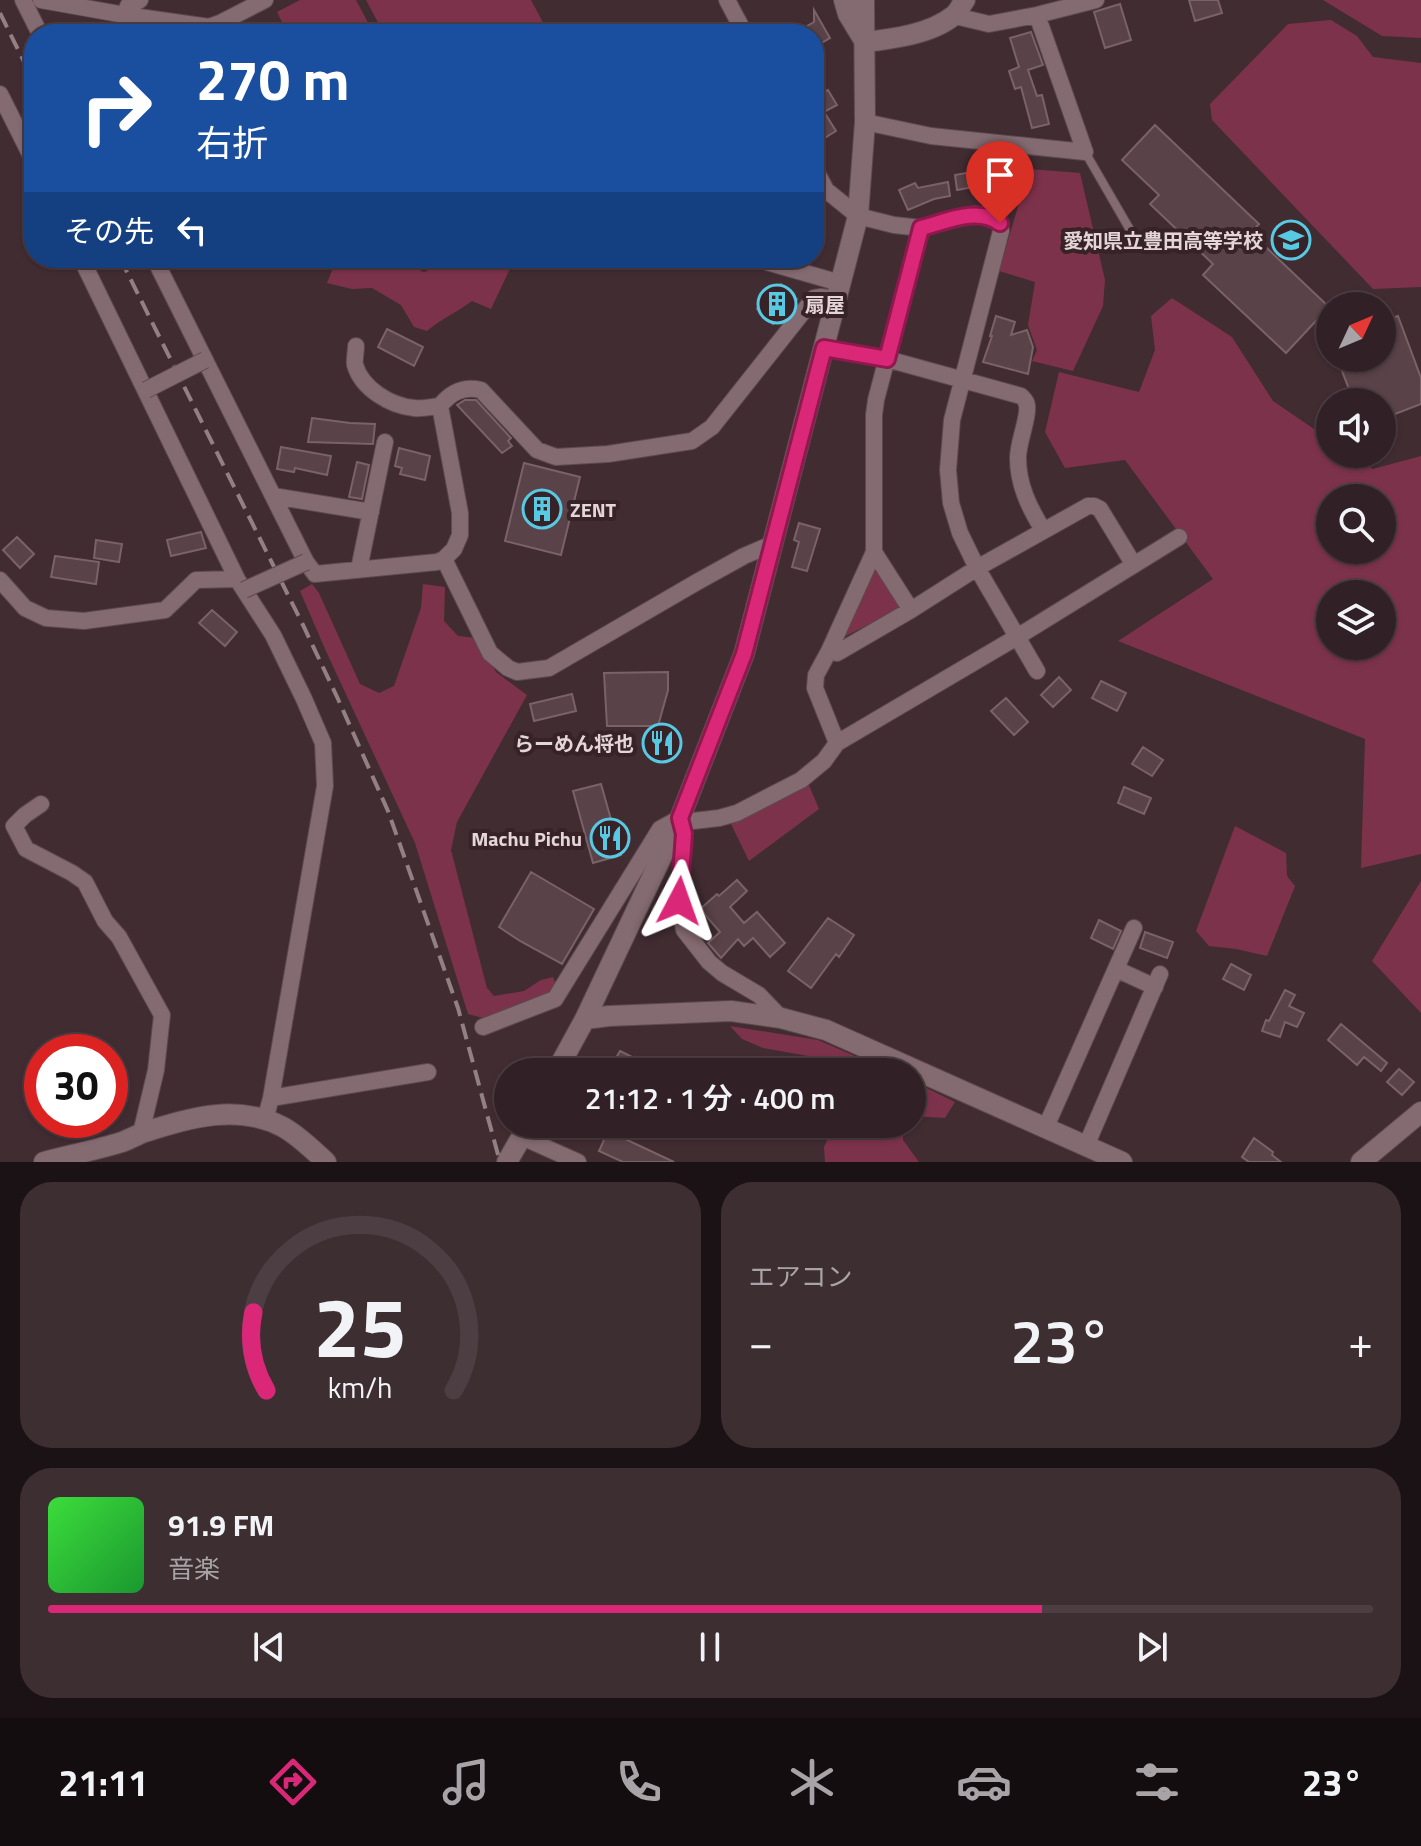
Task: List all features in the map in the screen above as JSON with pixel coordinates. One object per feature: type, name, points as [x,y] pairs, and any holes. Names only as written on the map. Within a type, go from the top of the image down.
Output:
[{"type":"street","points":[[23,0],[35,24]]},
{"type":"street","points":[[41,0],[188,24]]},
{"type":"street","points":[[125,15],[128,6],[140,0]]},
{"type":"street","points":[[217,24],[265,0]]},
{"type":"street","points":[[727,0],[740,24]]},
{"type":"street","points":[[844,0],[848,14],[865,42]]},
{"type":"street","points":[[564,1058],[680,818],[744,654],[858,216],[865,122],[864,0]]},
{"type":"street","points":[[865,42],[903,37],[929,29],[960,8],[989,24],[1096,0]]},
{"type":"street","points":[[865,122],[931,136],[1085,152],[1037,15]]},
{"type":"street","points":[[0,94],[24,142]]},
{"type":"street","points":[[824,186],[858,216],[894,225],[921,228],[975,214],[1000,223],[1001,231],[949,437],[948,470],[951,503],[960,533],[1037,671]]},
{"type":"street","points":[[837,743],[815,688],[816,675],[874,552],[876,400],[921,228]]},
{"type":"street","points":[[86,268],[241,585],[273,635],[323,743],[325,786],[265,1120]]},
{"type":"street","points":[[159,268],[306,562],[315,574],[437,562],[454,549],[460,535],[460,513],[440,406],[454,393],[468,387],[481,390],[537,450],[556,457],[608,454],[692,441],[712,427],[814,298],[838,291]]},
{"type":"street","points":[[779,268],[838,291]]},
{"type":"street","points":[[356,346],[355,363],[373,391],[394,404],[417,409],[440,406]]},
{"type":"street","points":[[824,348],[887,359],[1021,396],[1028,408],[1020,439],[1020,475],[1026,500],[1043,530]]},
{"type":"street","points":[[146,390],[205,360]]},
{"type":"street","points":[[359,569],[385,442]]},
{"type":"street","points":[[273,496],[371,512]]},
{"type":"street","points":[[829,651],[837,653],[977,568],[1091,505],[1097,507],[1134,565]]},
{"type":"street","points":[[483,1027],[555,999],[660,829],[680,818],[693,821],[726,817],[801,780],[824,761],[837,743],[1179,537]]},
{"type":"street","points":[[444,559],[490,653],[517,672],[549,668],[744,556],[772,544]]},
{"type":"street","points":[[874,552],[911,610]]},
{"type":"street","points":[[0,580],[25,608],[46,618],[84,621],[165,610],[196,580],[241,585],[306,562]]},
{"type":"street","points":[[41,804],[14,826],[26,849],[85,882],[162,1015],[156,1070],[141,1133]]},
{"type":"street","points":[[680,818],[684,834],[679,901],[684,930],[709,962],[759,995],[781,1018]]},
{"type":"street","points":[[1045,1129],[1134,928]]},
{"type":"street","points":[[1086,1146],[1158,980],[1116,969]]},
{"type":"street","points":[[585,1019],[712,1011],[781,1018],[826,1030],[1122,1162]]},
{"type":"street","points":[[271,1098],[428,1072]]},
{"type":"street","points":[[1361,1162],[1421,1112]]},
{"type":"street","points":[[44,1162],[218,1114],[244,1115],[282,1127],[326,1162]]},
{"type":"street","points":[[518,1147],[578,1162]]},
{"type":"lane","points":[[1085,152],[1140,247]]},
{"type":"shaded area","points":[[300,0],[356,0],[369,24],[283,24],[277,12]]},
{"type":"shaded area","points":[[366,0],[531,0],[544,24],[379,24]]},
{"type":"shaded area","points":[[1323,0],[1421,0],[1421,38],[1382,36]]},
{"type":"shaded area","points":[[1331,20],[1357,36],[1373,57],[1421,63],[1421,287],[1373,289],[1212,120],[1210,104],[1288,24]]},
{"type":"shaded area","points":[[1029,169],[1080,173],[1105,280],[1103,306],[1073,371],[1032,361],[1037,350],[1028,325],[1035,282],[999,271]]},
{"type":"shaded area","points":[[333,268],[414,268],[424,272],[434,268],[510,268],[491,309],[472,301],[427,331],[414,327],[401,305],[372,288],[352,289],[327,283]]},
{"type":"shaded area","points":[[1172,298],[1232,337],[1273,401],[1316,430],[1316,468],[1396,468],[1396,463],[1421,456],[1421,854],[1361,868],[1365,739],[1118,641],[1213,579],[1125,460],[1065,468],[1045,432],[1059,372],[1139,392],[1155,350],[1151,316]]},
{"type":"shaded area","points":[[873,565],[901,608],[844,637]]},
{"type":"shaded area","points":[[312,584],[319,593],[360,684],[379,693],[394,686],[421,608],[423,584],[445,587],[444,621],[458,636],[476,638],[496,672],[527,695],[457,822],[451,850],[487,988],[494,996],[524,991],[541,980],[553,977],[557,988],[546,996],[487,1019],[468,1014],[415,843],[300,591]]},
{"type":"shaded area","points":[[808,783],[819,809],[749,861],[730,822]]},
{"type":"shaded area","points":[[1235,826],[1286,853],[1287,876],[1295,886],[1267,956],[1209,946],[1196,931]]},
{"type":"shaded area","points":[[1421,881],[1421,1013],[1372,961]]},
{"type":"shaded area","points":[[730,1026],[818,1040],[860,1058],[814,1058],[763,1048],[742,1039]]},
{"type":"shaded area","points":[[926,1088],[955,1102],[945,1118],[926,1117]]},
{"type":"shaded area","points":[[828,1138],[903,1138],[919,1162],[825,1162],[824,1147]]},
{"type":"building","points":[[1189,0],[1218,0],[1222,13],[1195,21]]},
{"type":"building","points":[[1120,4],[1131,40],[1105,48],[1094,12]]},
{"type":"building","points":[[814,10],[822,24],[810,24],[814,22]]},
{"type":"building","points":[[824,28],[830,38],[824,41]]},
{"type":"building","points":[[1031,32],[1043,65],[1028,70],[1037,96],[1042,95],[1049,124],[1032,128],[1021,87],[1015,89],[1009,71],[1019,67],[1010,38]]},
{"type":"building","points":[[824,88],[828,90],[837,105],[824,112]]},
{"type":"building","points":[[824,116],[836,131],[824,138]]},
{"type":"building","points":[[1155,125],[1259,224],[1251,233],[1316,295],[1316,321],[1286,353],[1203,275],[1213,264],[1150,204],[1159,195],[1122,160]]},
{"type":"building","points":[[977,171],[979,186],[957,190],[955,175]]},
{"type":"building","points":[[994,172],[1018,180],[1012,198],[988,190]]},
{"type":"building","points":[[948,182],[950,196],[908,210],[899,190],[915,183],[918,188]]},
{"type":"building","name":"扇屋","points":[[781,284],[797,299],[773,324],[757,309]]},
{"type":"building","points":[[996,316],[1015,322],[1011,335],[1027,330],[1033,347],[1028,374],[983,362]]},
{"type":"building","points":[[1396,317],[1421,378],[1421,404],[1396,414],[1396,388],[1349,388],[1342,372],[1396,372]]},
{"type":"building","points":[[387,329],[423,347],[414,366],[378,347]]},
{"type":"building","points":[[465,400],[476,400],[511,438],[508,441],[512,446],[502,453],[457,405]]},
{"type":"building","points":[[312,418],[375,424],[373,444],[308,442]]},
{"type":"building","points":[[281,447],[331,456],[327,475],[295,468],[294,472],[277,469]]},
{"type":"building","points":[[399,448],[430,456],[425,480],[400,474],[402,468],[395,466]]},
{"type":"building","points":[[357,462],[369,465],[362,499],[349,497]]},
{"type":"building","name":"ZENT","points":[[524,463],[580,477],[561,555],[505,541]]},
{"type":"building","points":[[799,523],[820,529],[807,571],[792,567],[799,542],[794,540]]},
{"type":"building","points":[[201,532],[206,548],[171,556],[167,540]]},
{"type":"building","points":[[17,537],[34,554],[20,568],[3,550]]},
{"type":"building","points":[[96,540],[122,544],[119,562],[94,558]]},
{"type":"building","points":[[55,556],[99,562],[96,584],[51,577]]},
{"type":"building","points":[[212,610],[237,632],[225,646],[199,623]]},
{"type":"building","points":[[668,672],[668,690],[658,726],[607,726],[604,673]]},
{"type":"building","points":[[1059,677],[1071,690],[1053,707],[1041,695]]},
{"type":"building","points":[[1101,681],[1126,693],[1117,711],[1092,698]]},
{"type":"building","points":[[572,694],[576,711],[534,721],[530,704]]},
{"type":"building","points":[[1006,698],[1028,722],[1014,735],[991,711]]},
{"type":"building","points":[[1143,747],[1163,760],[1152,776],[1132,764]]},
{"type":"building","points":[[601,784],[621,855],[593,863],[573,791]]},
{"type":"building","points":[[1124,787],[1151,798],[1144,814],[1118,803]]},
{"type":"building","points":[[531,872],[594,909],[562,964],[499,927]]},
{"type":"building","points":[[737,880],[747,891],[730,907],[744,923],[757,912],[785,943],[770,957],[753,938],[744,946],[738,939],[721,958],[708,943],[720,932],[700,909]]},
{"type":"building","points":[[828,918],[854,935],[811,988],[788,971]]},
{"type":"building","points":[[1099,920],[1121,931],[1113,949],[1091,938]]},
{"type":"building","points":[[1145,932],[1173,942],[1167,958],[1140,948]]},
{"type":"building","points":[[1231,964],[1251,975],[1244,990],[1223,979]]},
{"type":"building","points":[[1285,990],[1295,995],[1289,1006],[1304,1013],[1297,1027],[1285,1022],[1280,1037],[1262,1031]]},
{"type":"building","points":[[1341,1024],[1387,1063],[1381,1071],[1364,1057],[1357,1065],[1328,1040]]},
{"type":"building","points":[[620,1051],[634,1058],[616,1058]]},
{"type":"building","points":[[1399,1069],[1414,1082],[1402,1095],[1387,1082]]},
{"type":"building","points":[[605,1138],[623,1138],[674,1162],[623,1162],[599,1151]]},
{"type":"building","points":[[1254,1138],[1281,1162],[1249,1162],[1242,1157]]},
{"type":"railway","points":[[0,13],[24,62]]},
{"type":"railway","points":[[125,268],[303,625],[388,811],[458,1008],[500,1162]]},
{"type":"place","name":"愛知県立豊田高等学校","points":[[1291,240]]},
{"type":"place","name":"扇屋","points":[[777,304]]},
{"type":"place","name":"ZENT","points":[[542,509]]},
{"type":"place","name":"らーめん将也","points":[[662,743]]},
{"type":"place","name":"Machu Pichu","points":[[610,838]]},
{"type":"route","points":[[679,901],[684,834],[680,818],[744,654],[824,348],[887,359],[921,228],[975,214],[1000,223]]}]
